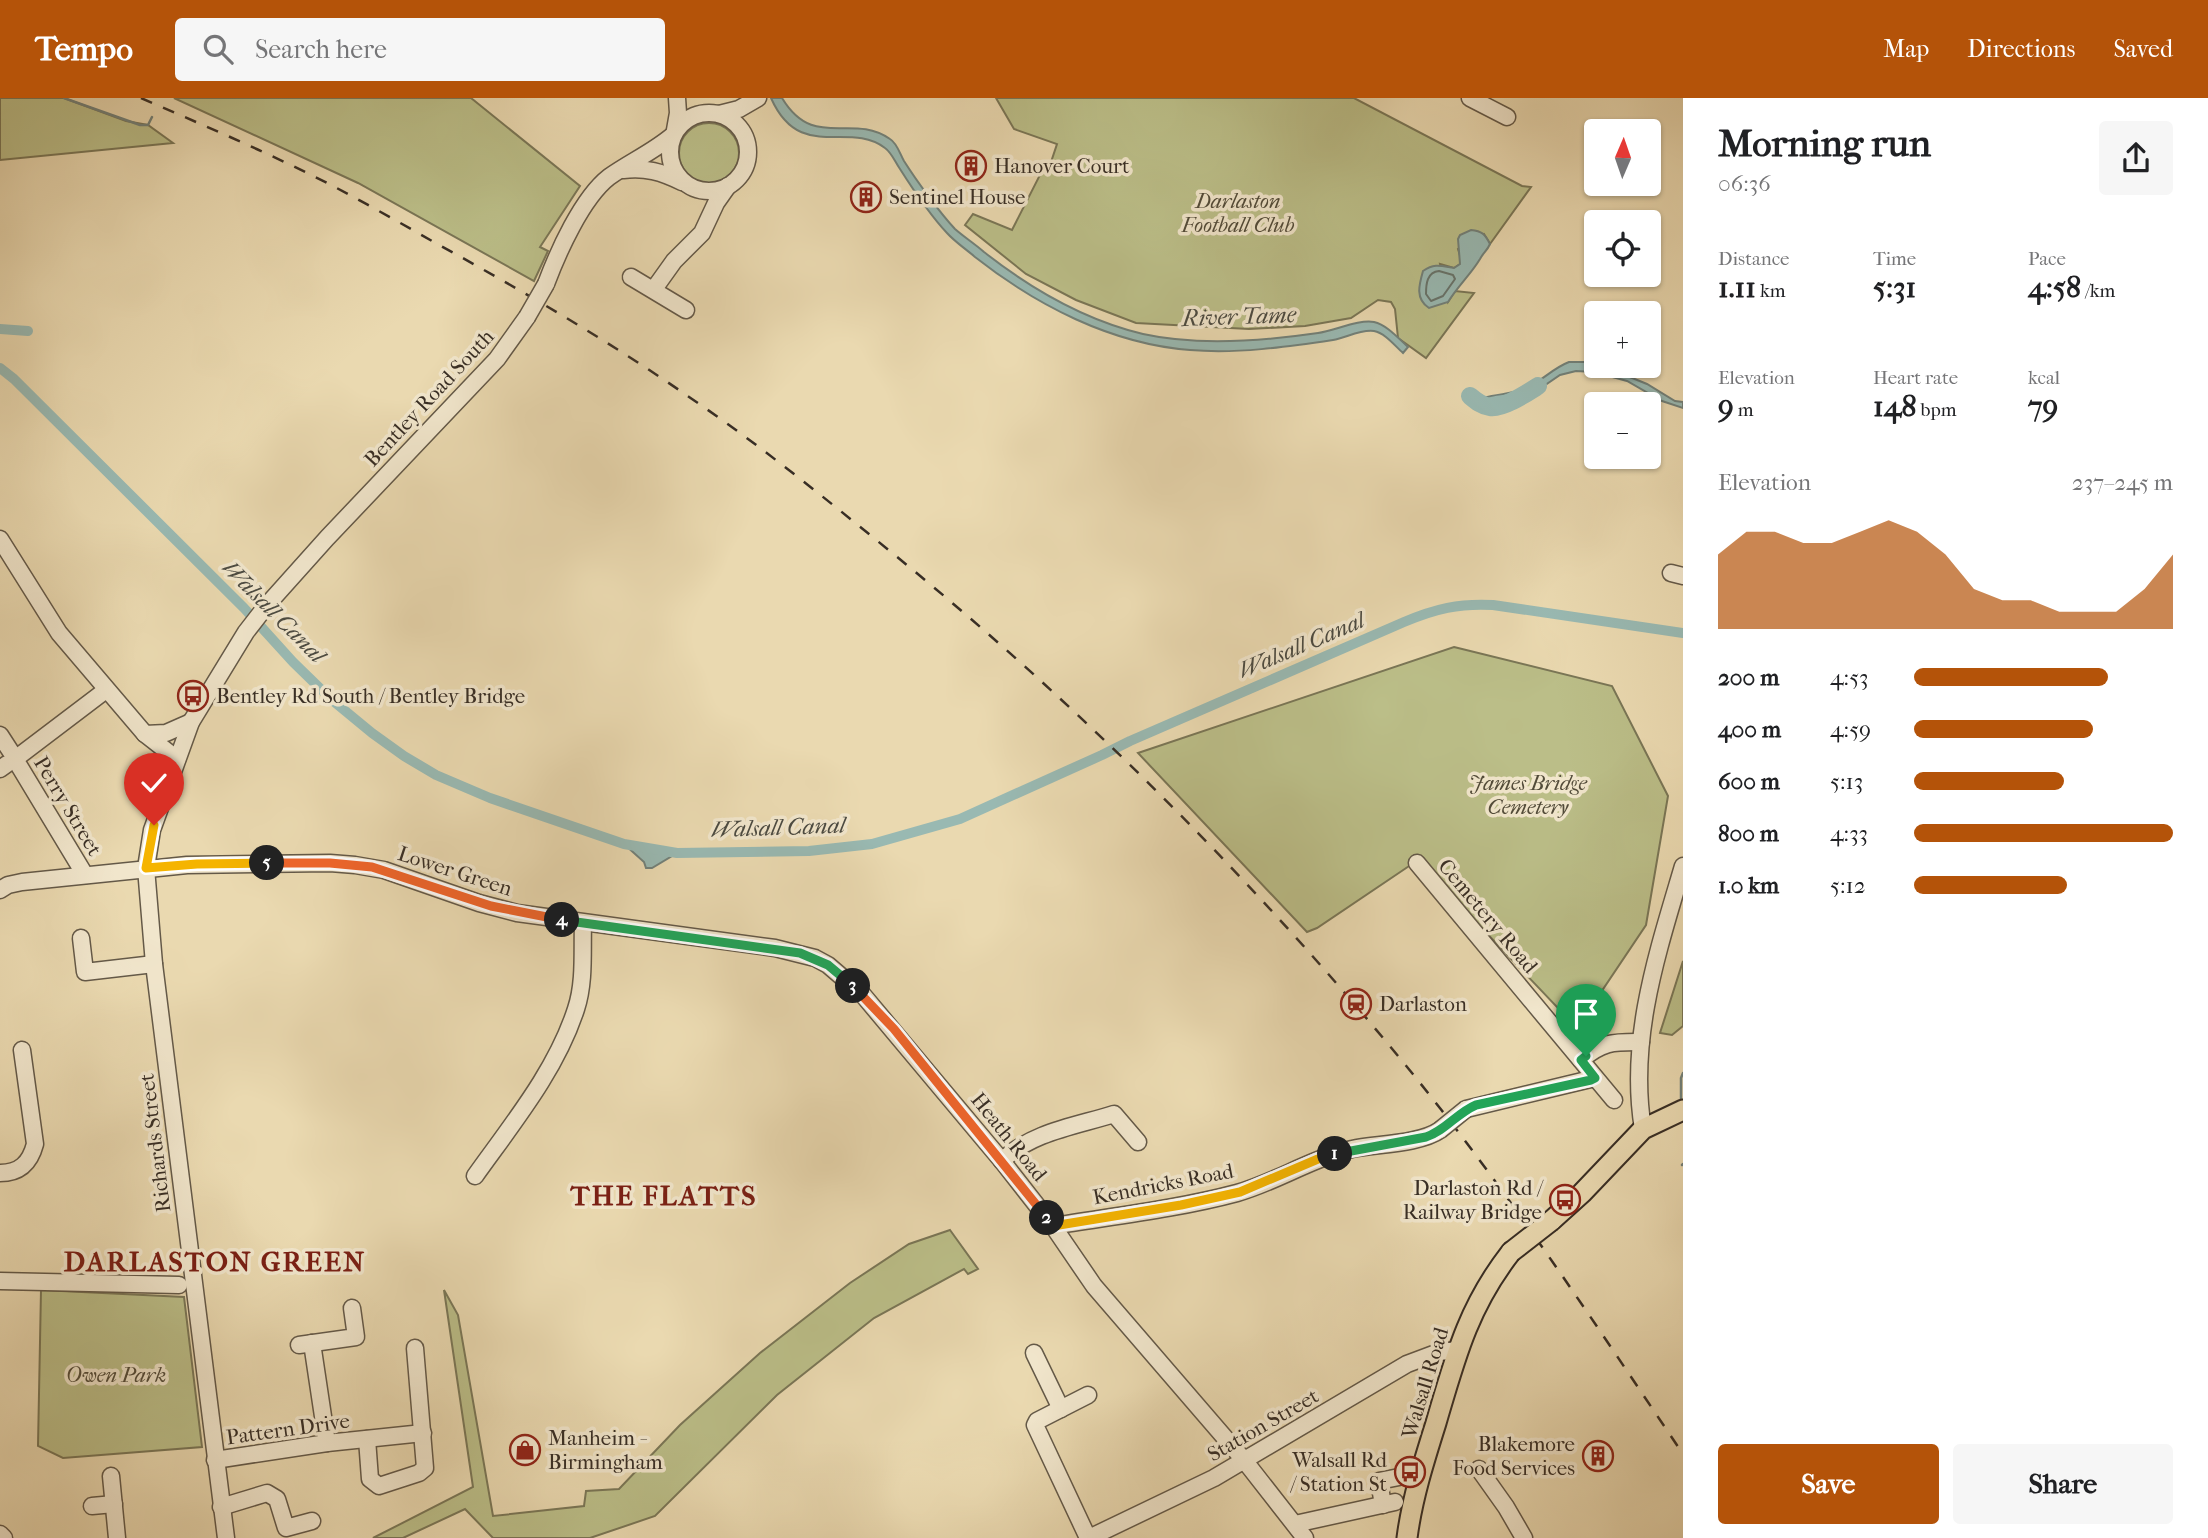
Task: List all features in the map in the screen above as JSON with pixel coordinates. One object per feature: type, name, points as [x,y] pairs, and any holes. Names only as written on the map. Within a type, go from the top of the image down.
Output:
[{"type":"main road","points":[[1643,1129],[1679,1112]]},
{"type":"main road","name":"Walsall Road","points":[[1407,1538],[1420,1478],[1458,1350],[1482,1292],[1511,1252],[1582,1193],[1643,1129]]},
{"type":"street","points":[[677,98],[678,113],[670,145],[672,166],[701,202],[707,223]]},
{"type":"street","points":[[654,289],[674,261],[702,233],[716,203],[747,163],[745,136],[739,126],[716,113],[698,98]]},
{"type":"street","points":[[674,133],[691,117],[700,113],[739,109],[758,98]]},
{"type":"street","points":[[745,136],[758,98]]},
{"type":"street","points":[[1470,98],[1507,117]]},
{"type":"street","name":"Bentley Road South","points":[[191,722],[246,632],[267,605],[497,359],[527,317],[546,284],[553,265],[590,197],[604,182],[655,150],[674,133]]},
{"type":"street","points":[[621,170],[635,168],[658,171],[702,191],[728,186]]},
{"type":"street","points":[[631,276],[686,310]]},
{"type":"street","points":[[0,539],[59,633],[145,734],[177,759]]},
{"type":"street","points":[[8,761],[106,690]]},
{"type":"street","points":[[145,734],[166,733],[191,722]]},
{"type":"street","points":[[146,868],[152,830],[191,722]]},
{"type":"street","name":"Perry Street","points":[[0,735],[8,761],[85,875]]},
{"type":"street","name":"Lower Green","points":[[0,890],[22,882],[197,864],[301,862],[355,865],[384,870],[517,913],[583,923]]},
{"type":"street","name":"Cemetery Road","points":[[1417,863],[1614,1100]]},
{"type":"street","points":[[1643,1129],[1639,1099],[1641,1042],[1654,962],[1683,866]]},
{"type":"street","name":"Richards Street","points":[[146,868],[154,964],[226,1538]]},
{"type":"street","points":[[475,1176],[535,1092],[566,1037],[577,1008],[581,987],[583,923]]},
{"type":"street","name":"Heath Road","points":[[583,923],[788,951],[815,958],[828,965],[863,995],[894,1029],[1053,1226],[1094,1286],[1244,1460],[1305,1538]]},
{"type":"street","points":[[81,938],[85,972],[154,964]]},
{"type":"street","points":[[1581,1060],[1601,1045],[1610,1042],[1641,1042]]},
{"type":"street","points":[[0,1173],[20,1170],[32,1156],[35,1144],[16,1070],[22,1050]]},
{"type":"street","name":"Kendricks Road","points":[[1053,1226],[1181,1205],[1240,1192],[1318,1159],[1352,1149],[1426,1137],[1440,1130],[1466,1109],[1595,1078]]},
{"type":"street","points":[[1002,1161],[1015,1148],[1028,1141],[1114,1114],[1138,1142]]},
{"type":"street","points":[[0,1281],[179,1285]]},
{"type":"street","points":[[327,1443],[306,1344],[356,1337],[352,1308]]},
{"type":"street","points":[[367,1439],[370,1479],[379,1486],[419,1473],[425,1468],[415,1348]]},
{"type":"street","name":"Station Street","points":[[1089,1538],[1214,1478],[1419,1358],[1458,1350]]},
{"type":"street","points":[[1034,1353],[1061,1409]]},
{"type":"street","points":[[1088,1395],[1037,1420],[1035,1425],[1089,1538]]},
{"type":"street","name":"Pattern Drive","points":[[215,1460],[327,1443],[423,1433]]},
{"type":"street","points":[[1479,1469],[1524,1538]]},
{"type":"street","points":[[111,1476],[117,1538]]},
{"type":"street","points":[[1295,1524],[1389,1504],[1379,1481],[1399,1477]]},
{"type":"street","points":[[221,1507],[267,1493],[277,1499],[286,1528],[312,1521]]},
{"type":"street","points":[[92,1506],[114,1504]]},
{"type":"street","points":[[0,1534],[4,1538]]},
{"type":"green space","points":[[0,98],[64,98],[126,121],[148,125],[173,143],[0,160]]},
{"type":"green space","points":[[174,98],[471,98],[580,186],[540,247],[548,251],[534,281],[358,183]]},
{"type":"green space","name":"Darlaston Football Club","points":[[996,98],[1354,98],[1522,186],[1531,187],[1490,244],[1484,234],[1458,249],[1460,264],[1454,268],[1440,264],[1448,302],[1455,291],[1474,293],[1426,358],[1398,338],[1395,309],[1391,302],[1378,300],[1351,318],[1305,326],[1249,329],[1136,323],[1076,300],[1026,274],[965,225],[973,214],[1012,230],[1046,163],[1050,165],[1057,144],[1014,129]]},
{"type":"green space","points":[[703,123],[715,123],[734,136],[739,153],[737,165],[726,178],[715,183],[703,183],[684,170],[679,159],[679,147],[692,128]]},
{"type":"green space","name":"James Bridge Cemetery","points":[[1454,647],[1612,686],[1668,796],[1646,925],[1577,1028],[1455,900],[1421,858],[1307,932],[1138,753]]},
{"type":"green space","points":[[1683,961],[1683,1026],[1672,1035],[1660,1033]]},
{"type":"green space","points":[[950,1230],[978,1269],[968,1274],[964,1269],[874,1318],[777,1395],[655,1516],[590,1538],[493,1538],[465,1509],[403,1538],[373,1538],[473,1487],[444,1290],[458,1315],[493,1516],[584,1506],[586,1491],[619,1489],[680,1425],[760,1353],[850,1283],[909,1244]]},
{"type":"green space","name":"Owen Park","points":[[41,1290],[184,1297],[202,1447],[63,1458],[38,1446]]},
{"type":"water","points":[[771,98],[782,98],[794,114],[807,123],[820,127],[861,129],[890,139],[921,187],[955,229],[1002,266],[1040,291],[1100,320],[1143,334],[1208,341],[1297,336],[1361,322],[1374,322],[1388,329],[1408,347],[1403,353],[1382,334],[1369,331],[1297,345],[1208,351],[1161,346],[1103,331],[1023,291],[957,242],[940,226],[885,148],[871,140],[810,135],[796,129],[783,118]]},
{"type":"water","points":[[1471,230],[1483,234],[1489,246],[1448,302],[1429,308],[1420,296],[1419,286],[1423,271],[1435,266],[1454,268],[1460,264],[1458,239],[1460,235]]},
{"type":"water","points":[[1569,362],[1584,362],[1584,371],[1560,375],[1522,401],[1491,415],[1466,401],[1470,396],[1484,398],[1521,390]]},
{"type":"water","points":[[1616,378],[1632,378],[1660,392],[1646,392]]},
{"type":"water","points":[[1661,392],[1675,401],[1683,402],[1683,408],[1662,401]]},
{"type":"water","points":[[624,844],[677,853],[652,868],[646,868],[644,862]]},
{"type":"waterway","points":[[64,98],[140,125],[148,125],[152,117]]},
{"type":"waterway","points":[[0,329],[28,331]]},
{"type":"waterway","name":"Walsall Canal","points":[[0,368],[244,608],[332,700],[404,756],[436,775],[490,798],[624,844],[677,853],[809,851],[872,844],[960,819],[1130,741],[1404,622],[1447,608],[1493,605],[1683,633]]},
{"type":"waterway","name":"River Tame","points":[[1470,396],[1484,406],[1495,407],[1515,400],[1538,386]]},
{"type":"waterway","points":[[1681,1101],[1683,1073]]},
{"type":"railway","points":[[141,98],[331,185],[499,278],[629,357],[718,417],[793,473],[960,610],[1095,731],[1160,794],[1285,925],[1345,993],[1441,1109],[1513,1205],[1683,1454]]},
{"type":"place","name":"Hanover Court","points":[[971,166]]},
{"type":"place","name":"Sentinel House","points":[[866,197]]},
{"type":"place","name":"Bentley Rd South / Bentley Bridge","points":[[193,696]]},
{"type":"place","name":"Darlaston","points":[[1356,1004]]},
{"type":"place","name":"Darlaston Rd / Railway Bridge","points":[[1565,1200]]},
{"type":"place","name":"Manheim - Birmingham","points":[[525,1450]]},
{"type":"place","name":"Blakemore Food Services","points":[[1598,1456]]},
{"type":"place","name":"Walsall Rd / Station St","points":[[1410,1472]]},
{"type":"district","name":"THE FLATTS","points":[[664,1195]]},
{"type":"district","name":"DARLASTON GREEN","points":[[215,1261]]},
{"type":"route","points":[[154,825],[146,868],[301,862],[372,867],[517,913],[775,948],[815,958],[845,978],[894,1029],[1053,1226],[1181,1205],[1240,1192],[1318,1159],[1352,1149],[1434,1135],[1466,1109],[1476,1105],[1595,1078],[1581,1060],[1586,1056]]}]
